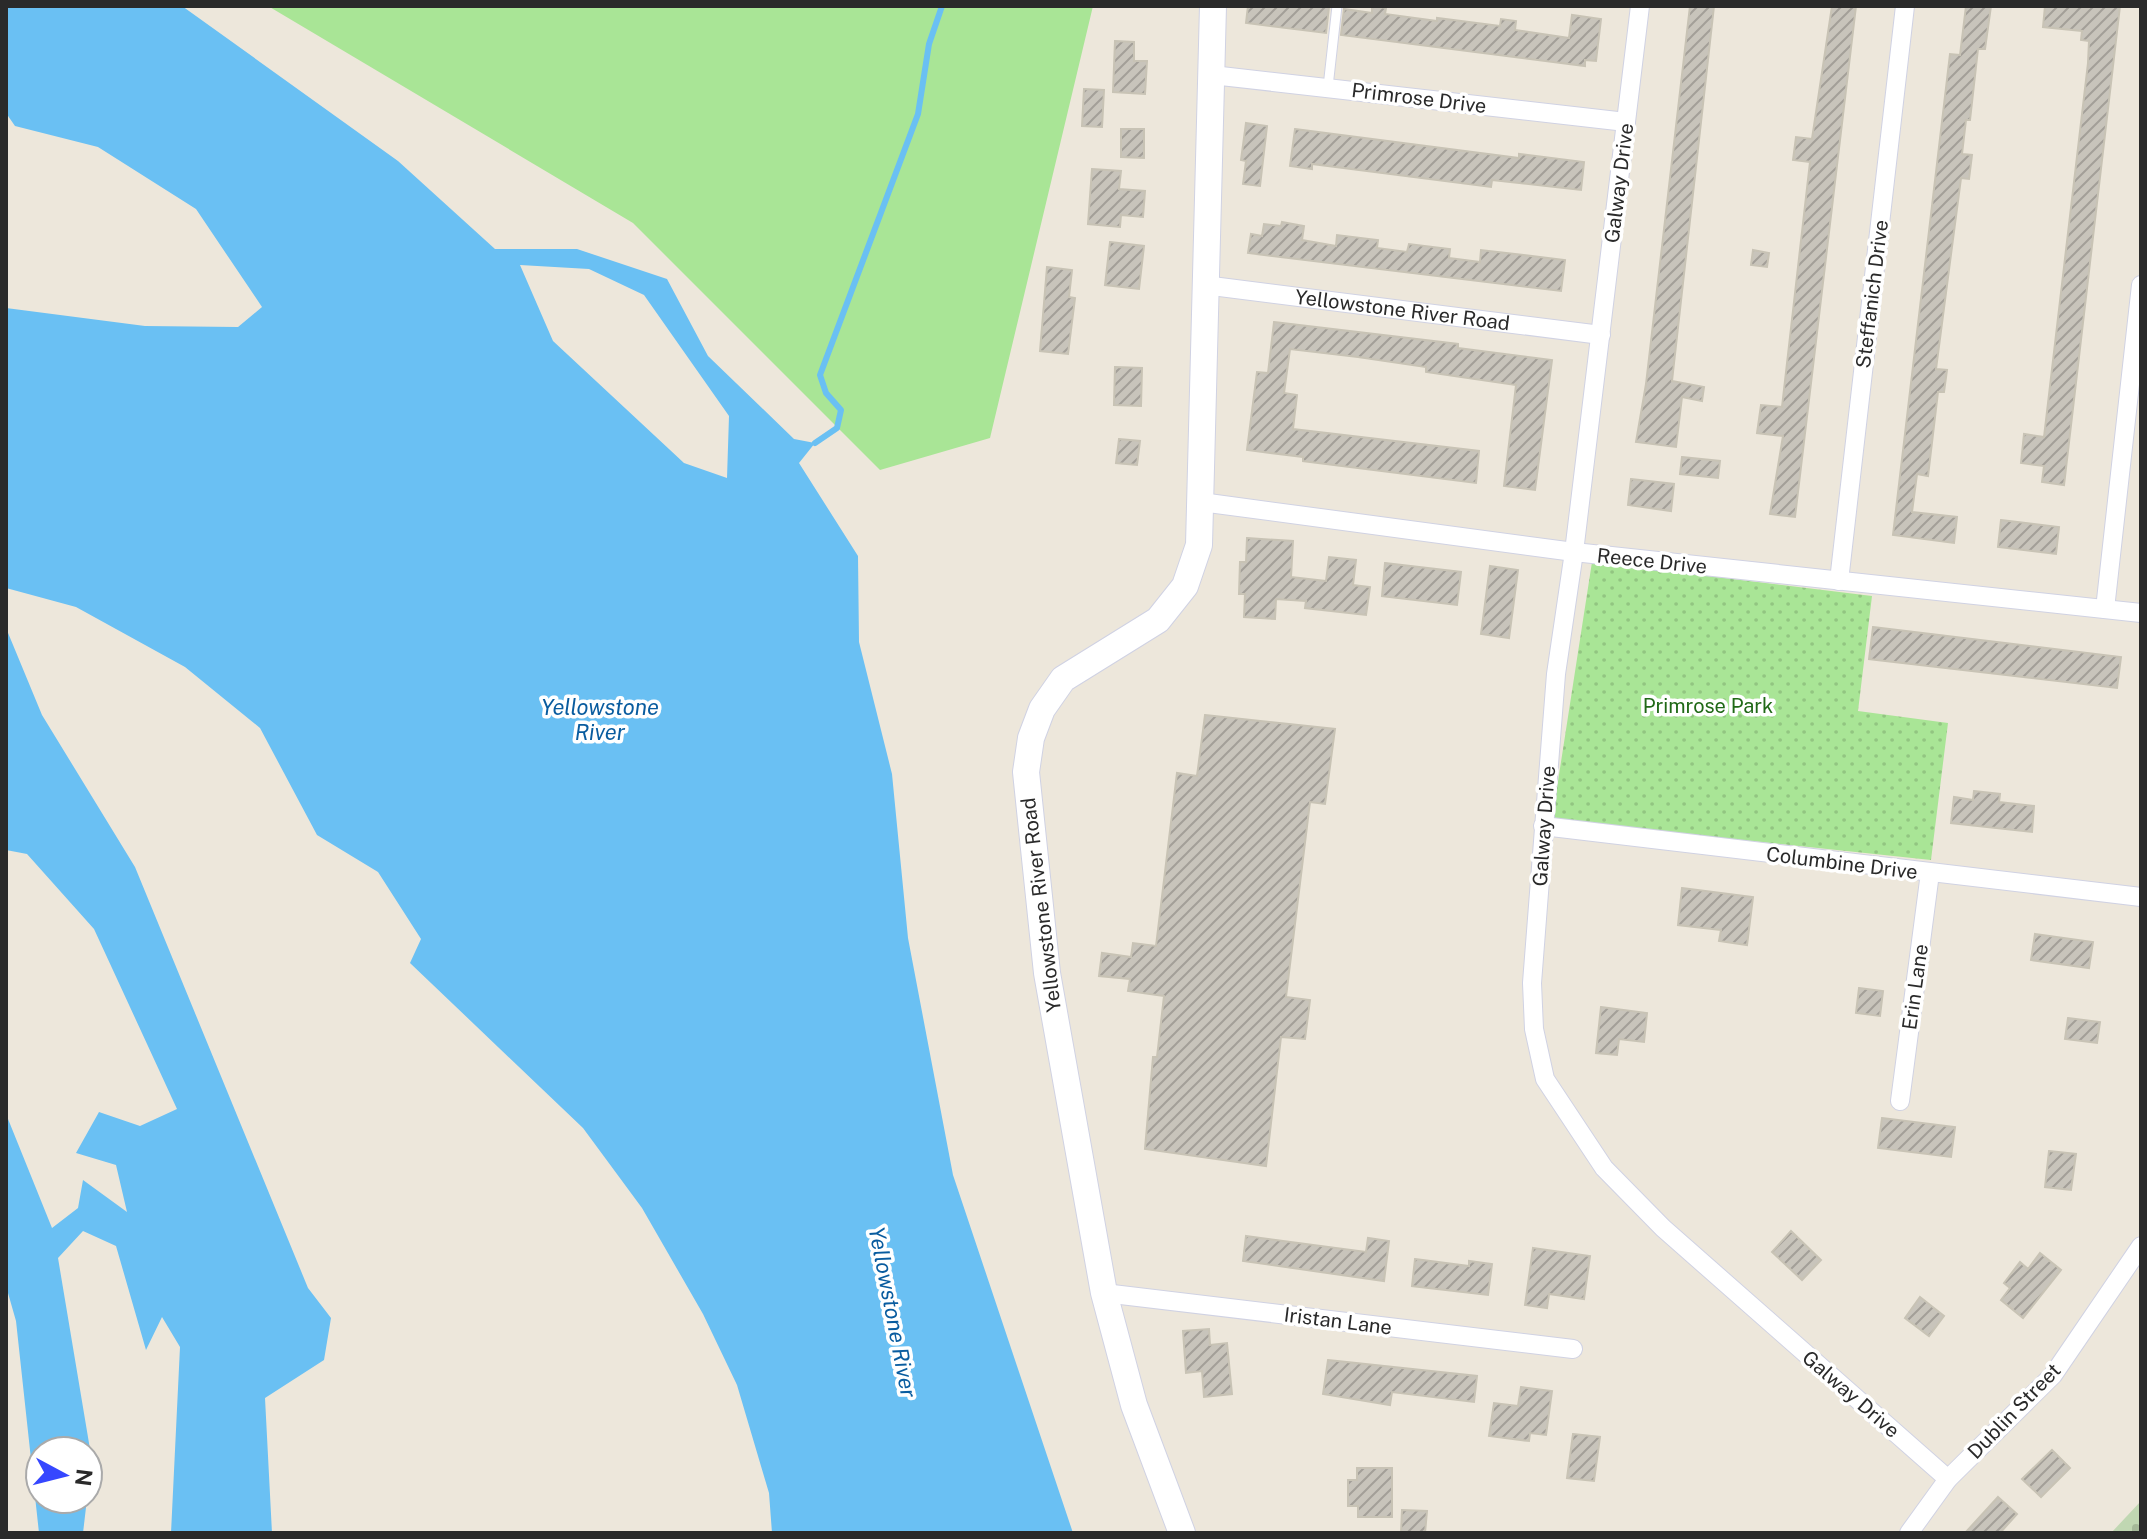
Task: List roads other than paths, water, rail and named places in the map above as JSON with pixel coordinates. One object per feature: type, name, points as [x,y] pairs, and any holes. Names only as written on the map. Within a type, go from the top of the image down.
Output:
[{"type":"street","name":"Yellowstone River Road","points":[[1182,1533],[1134,1405],[1104,1293],[1047,973],[1026,772],[1031,738],[1042,709],[1063,679],[1158,620],[1185,586],[1199,545],[1213,6]]},
{"type":"street","name":"Galway Drive","points":[[1640,6],[1574,552],[1556,674],[1532,983],[1534,1029],[1545,1079],[1604,1168],[1663,1228],[1948,1479]]},
{"type":"street","name":"Steffanich Drive","points":[[1839,581],[1905,6]]},
{"type":"street","name":"Primrose Drive","points":[[1212,75],[1626,122]]},
{"type":"street","name":"Yellowstone River Road","points":[[1204,285],[1601,335]]},
{"type":"street","points":[[2105,609],[2141,285]]},
{"type":"street","name":"Reece Drive","points":[[1201,502],[1574,552],[2141,613]]},
{"type":"street","name":"Columbine Drive","points":[[1543,826],[2141,897]]},
{"type":"street","name":"Erin Lane","points":[[1900,1101],[1930,873]]},
{"type":"street","name":"Dublin Street","points":[[1909,1533],[1948,1479],[2053,1375],[2141,1246]]},
{"type":"street","name":"Iristan Lane","points":[[1104,1293],[1573,1349]]},
{"type":"lane","points":[[1328,87],[1337,6]]},
{"type":"water","name":"Yellowstone River","points":[[6,6],[182,6],[398,161],[495,249],[577,249],[667,279],[708,356],[794,439],[815,443],[799,463],[858,556],[859,642],[892,774],[908,938],[953,1175],[1073,1533],[772,1533],[769,1493],[737,1385],[703,1314],[642,1208],[583,1128],[410,963],[421,939],[378,872],[317,835],[260,728],[185,667],[76,607],[6,588],[6,308],[145,326],[238,327],[262,307],[196,209],[98,147],[15,126],[6,113]],"holes":[[[520,265],[589,269],[644,295],[729,416],[727,478],[684,463],[553,341]]]},
{"type":"water","points":[[6,628],[42,715],[135,867],[308,1288],[331,1318],[324,1360],[265,1398],[272,1533],[171,1533],[180,1347],[162,1317],[146,1350],[116,1246],[83,1231],[58,1258],[88,1435],[28,1435],[16,1321],[6,1286],[6,1114],[52,1228],[78,1208],[83,1180],[127,1212],[116,1165],[76,1153],[99,1112],[140,1126],[177,1109],[94,929],[27,854],[6,850]]},
{"type":"water","points":[[37,1515],[85,1515],[83,1533],[39,1533]]},
{"type":"waterway","points":[[815,443],[837,428],[841,410],[826,393],[820,375],[918,114],[929,44],[942,6]]},
{"type":"park label","name":"Primrose Park","points":[[1708,706]]}]
